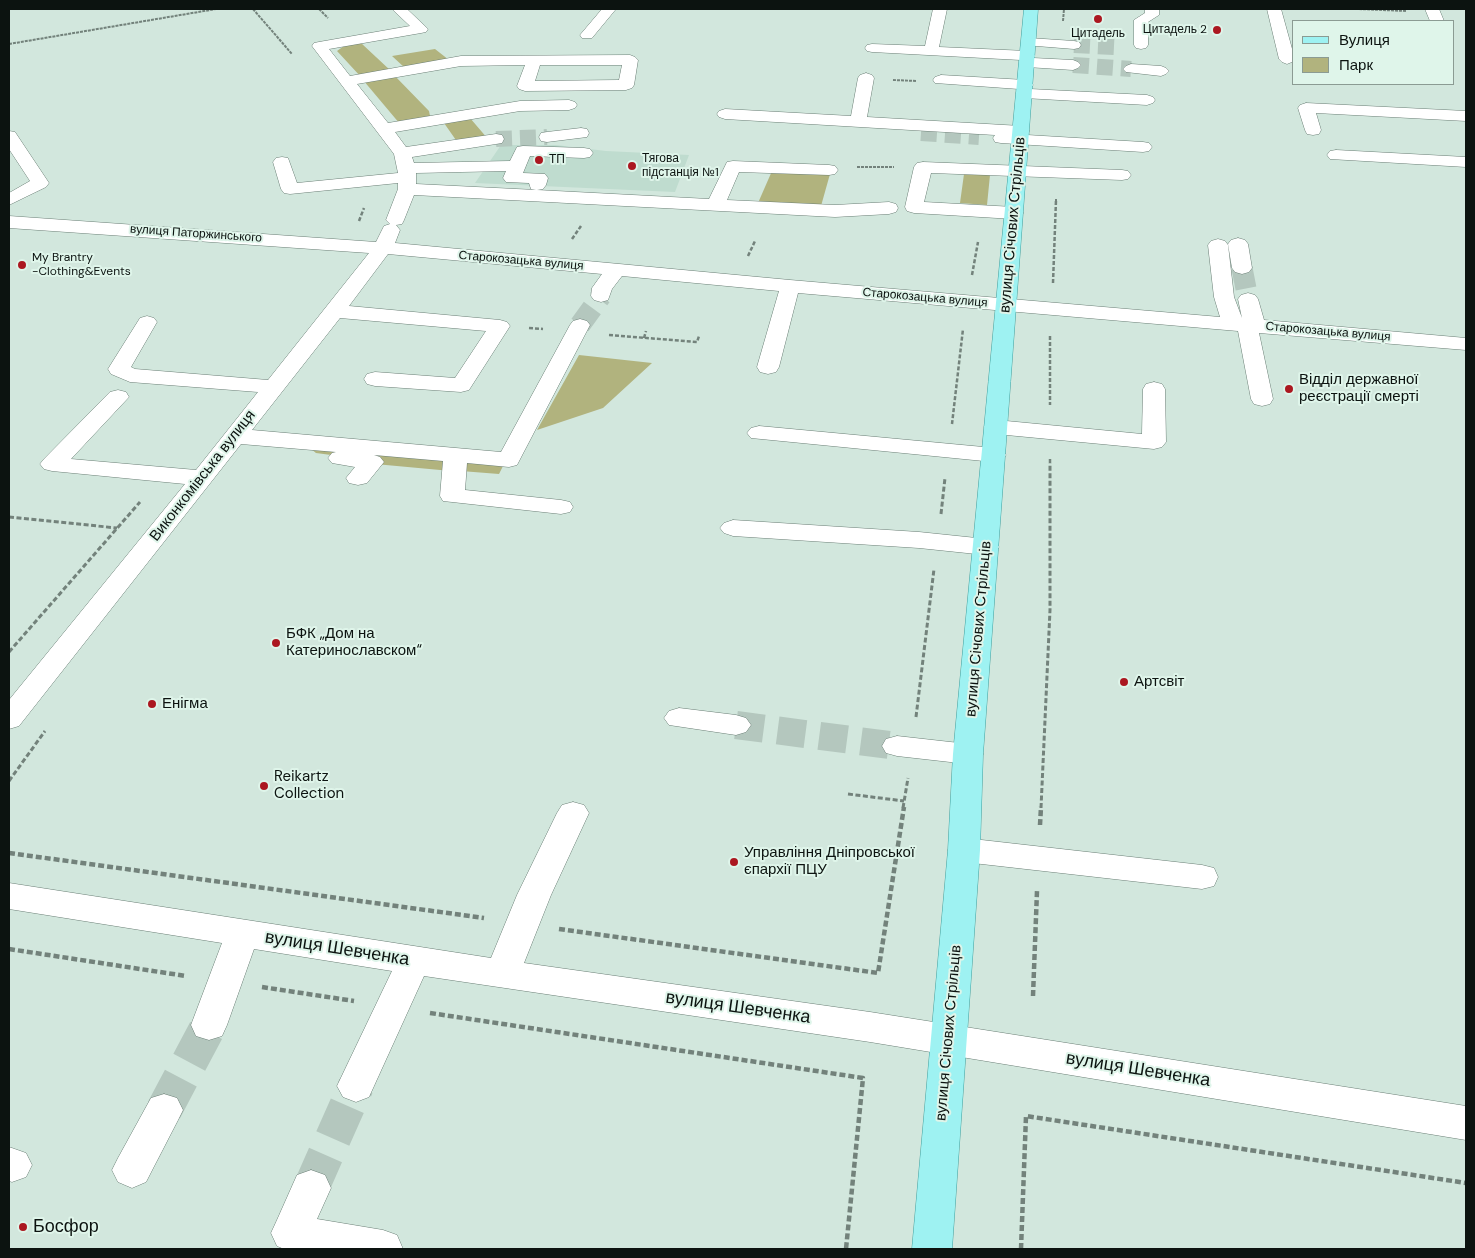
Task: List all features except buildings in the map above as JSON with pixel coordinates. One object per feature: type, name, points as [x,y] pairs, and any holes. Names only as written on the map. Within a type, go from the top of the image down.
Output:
[{"type":"main road","name":"вулиця Січових Стрільців","points":[[932,1249],[947,1040],[964,850],[968,754],[1031,9]]},
{"type":"street","points":[[399,9],[421,29],[319,46],[384,129],[406,172]]},
{"type":"street","points":[[588,35],[609,9]]},
{"type":"street","points":[[931,51],[940,9]]},
{"type":"street","points":[[1141,45],[1141,20],[1152,15],[1152,9]]},
{"type":"street","points":[[1274,9],[1286,59]]},
{"type":"street","points":[[1026,67],[1074,44]]},
{"type":"street","points":[[872,48],[931,51],[1026,67],[1147,100]]},
{"type":"street","points":[[347,81],[461,61],[534,60],[630,60],[626,85],[525,86],[534,60]]},
{"type":"street","points":[[941,80],[1026,67],[1073,65]]},
{"type":"street","points":[[1131,69],[1161,71]]},
{"type":"street","points":[[858,122],[866,78]]},
{"type":"street","points":[[384,129],[520,106],[569,104]]},
{"type":"street","points":[[1313,130],[1306,108],[1466,116]]},
{"type":"street","points":[[921,133],[725,119],[858,122],[1142,146]]},
{"type":"street","points":[[547,137],[581,133]]},
{"type":"street","points":[[979,136],[1021,135]]},
{"type":"street","points":[[9,136],[40,183],[9,200]]},
{"type":"street","points":[[282,162],[290,189],[374,180],[406,172],[496,139]]},
{"type":"street","points":[[535,196],[539,178],[512,178],[524,150],[584,153]]},
{"type":"street","points":[[1336,154],[1466,162]]},
{"type":"street","points":[[406,172],[517,166]]},
{"type":"street","points":[[716,205],[733,166],[829,170]]},
{"type":"street","points":[[1014,213],[914,207],[924,167],[1122,175]]},
{"type":"street","points":[[406,172],[535,196],[835,211],[890,208]]},
{"type":"street","name":"Виконкомівська вулиця","points":[[9,719],[334,311],[389,233],[406,172]]},
{"type":"street","name":"вулиця Паторжинського","points":[[9,222],[389,233]]},
{"type":"street","name":"Старокозацька вулиця","points":[[389,233],[617,269],[790,286],[1466,344]]},
{"type":"street","points":[[1238,244],[1242,268]]},
{"type":"street","points":[[1218,245],[1224,297],[1245,325]]},
{"type":"street","points":[[601,296],[602,288],[617,269]]},
{"type":"street","points":[[768,367],[790,286]]},
{"type":"street","points":[[1248,300],[1245,325],[1262,400]]},
{"type":"street","points":[[334,311],[500,326],[461,385],[375,379]]},
{"type":"street","points":[[147,322],[119,369],[130,375],[274,387]]},
{"type":"street","points":[[236,436],[509,460],[578,329]]},
{"type":"street","points":[[59,438],[126,372]]},
{"type":"street","points":[[996,427],[1154,442],[1154,389]]},
{"type":"street","points":[[118,397],[52,464],[202,478]]},
{"type":"street","points":[[759,433],[994,455]]},
{"type":"street","points":[[268,439],[270,450],[372,462],[358,478]]},
{"type":"street","points":[[456,455],[452,496],[561,507]]},
{"type":"street","points":[[733,528],[986,547]]},
{"type":"street","points":[[679,718],[736,725]]},
{"type":"street","points":[[905,747],[968,754]]},
{"type":"street","points":[[502,973],[522,924],[573,813]]},
{"type":"street","points":[[964,850],[1202,878]]},
{"type":"street","name":"вулиця Шевченка","points":[[10,899],[243,933],[414,962],[502,973],[947,1040],[1466,1122]]},
{"type":"street","points":[[209,1025],[243,933]]},
{"type":"street","points":[[356,1086],[414,962]]},
{"type":"street","points":[[132,1170],[164,1110]]},
{"type":"street","points":[[311,1188],[288,1241],[383,1249]]},
{"type":"path","points":[[9,44],[216,9]]},
{"type":"path","points":[[253,9],[292,54]]},
{"type":"path","points":[[829,170],[866,167],[924,167]]},
{"type":"path","points":[[358,226],[374,180]]},
{"type":"path","points":[[9,853],[878,973],[904,801],[905,747],[937,542],[964,320]]},
{"type":"path","points":[[578,329],[644,338],[697,342],[699,336]]},
{"type":"path","points":[[1045,709],[1050,610],[1050,329]]},
{"type":"path","points":[[644,338],[646,331]]},
{"type":"path","points":[[9,652],[141,500]]},
{"type":"path","points":[[9,517],[118,528]]},
{"type":"path","points":[[848,794],[904,801]]},
{"type":"path","points":[[9,949],[863,1078],[846,1249]]},
{"type":"path","points":[[1021,1249],[1026,1116],[1466,1183]]},
{"type":"shaded area","points":[[501,145],[556,145],[606,151],[689,155],[675,192],[475,183]]},
{"type":"green space","points":[[361,43],[391,71],[361,77],[337,51],[344,46]]},
{"type":"green space","points":[[435,49],[449,60],[405,68],[392,56]]},
{"type":"green space","points":[[394,75],[429,111],[431,121],[400,124],[363,80]]},
{"type":"green space","points":[[470,118],[488,139],[458,143],[444,123]]},
{"type":"green space","points":[[772,171],[830,174],[821,206],[758,203]]},
{"type":"green space","points":[[964,174],[990,175],[987,205],[960,203]]},
{"type":"green space","points":[[579,355],[652,363],[603,408],[537,430]]},
{"type":"green space","points":[[304,443],[452,457],[451,471],[375,464],[377,461],[316,453]]},
{"type":"green space","points":[[462,458],[505,462],[499,474],[461,471]]},
{"type":"tunnel","points":[[1074,45],[1115,47]]},
{"type":"tunnel","points":[[1073,65],[1131,69]]},
{"type":"tunnel","points":[[921,133],[979,137]]},
{"type":"tunnel","points":[[496,139],[547,137]]},
{"type":"tunnel","points":[[1242,268],[1248,299]]},
{"type":"tunnel","points":[[580,325],[601,296]]},
{"type":"tunnel","points":[[736,725],[897,746]]},
{"type":"tunnel","points":[[164,1110],[209,1025]]},
{"type":"tunnel","points":[[311,1188],[356,1086]]},
{"type":"place","name":"Цитадель","points":[[1098,19]]},
{"type":"place","name":"Цитадель 2","points":[[1217,30]]},
{"type":"place","name":"ТП","points":[[539,160]]},
{"type":"place","name":"Тягова підстанція №1","points":[[632,166]]},
{"type":"place","name":"My Brantry -Clothing&Events","points":[[22,265]]},
{"type":"place","name":"Відділ державної реєстрації смерті","points":[[1289,389]]},
{"type":"place","name":"БФК „Дом на Катеринославском“","points":[[276,643]]},
{"type":"place","name":"Артсвіт","points":[[1124,682]]},
{"type":"place","name":"Енігма","points":[[152,704]]},
{"type":"place","name":"Reikartz Collection","points":[[264,786]]},
{"type":"place","name":"Управління Дніпровської єпархії ПЦУ","points":[[734,862]]},
{"type":"place","name":"Босфор","points":[[23,1227]]}]
